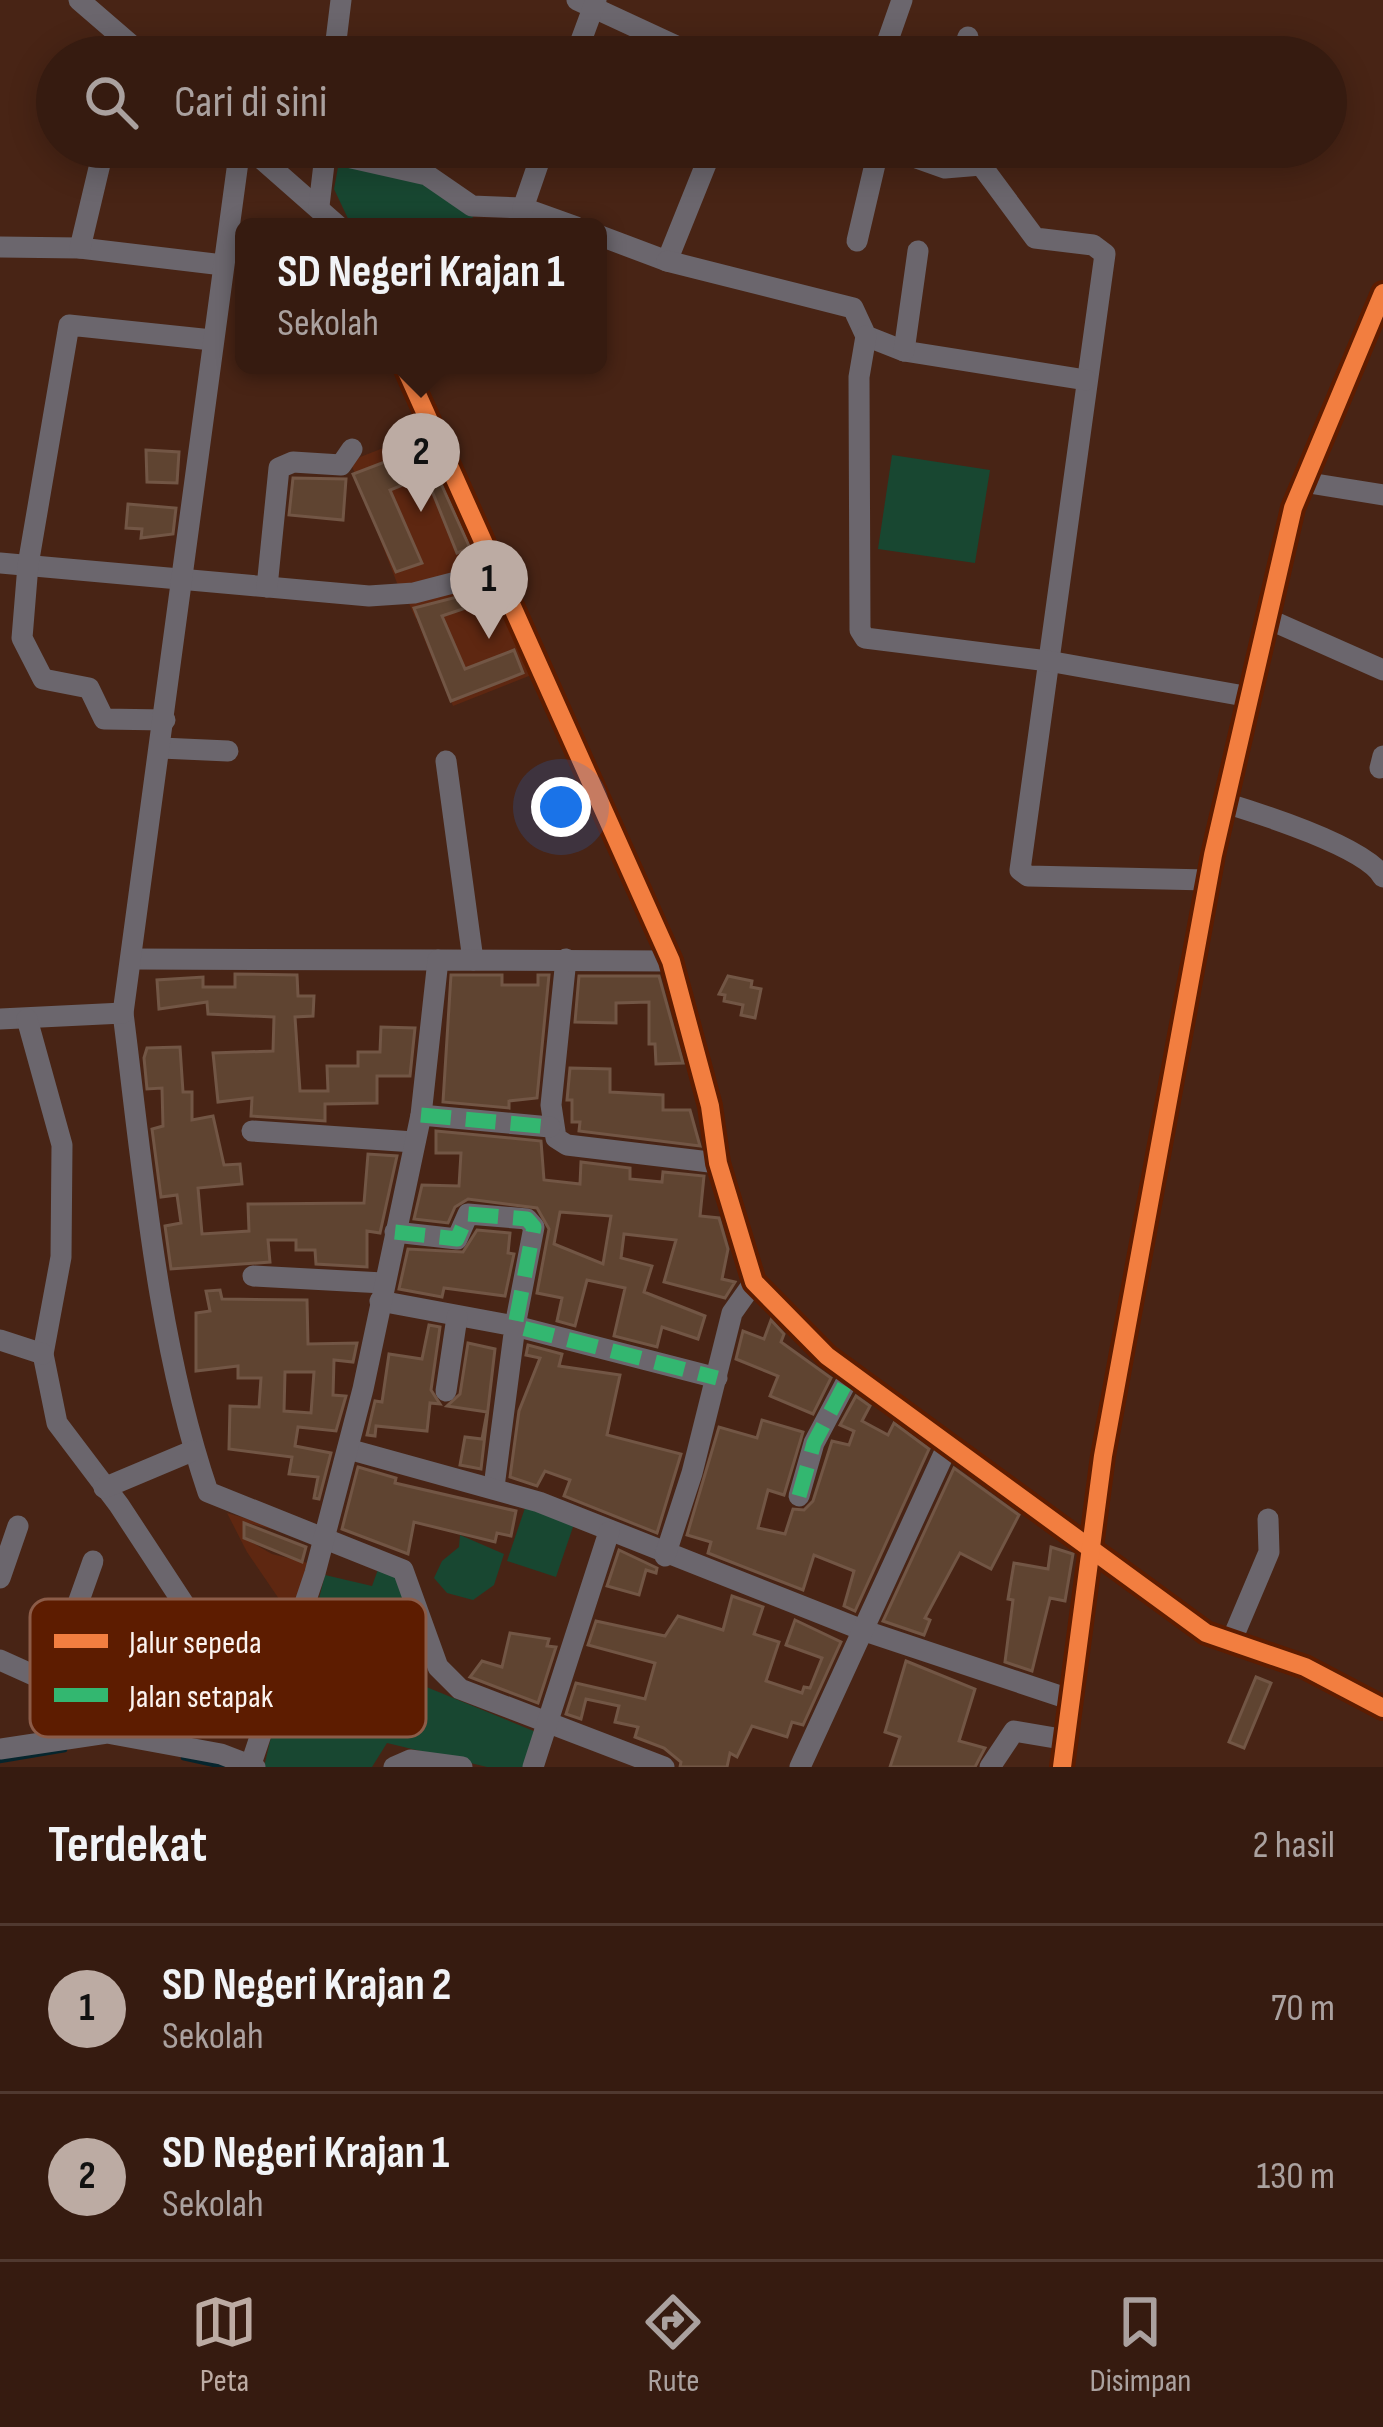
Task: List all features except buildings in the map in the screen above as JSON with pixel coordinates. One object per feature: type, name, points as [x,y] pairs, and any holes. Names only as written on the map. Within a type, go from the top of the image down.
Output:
[{"type":"street","points":[[79,0],[116,36]]},
{"type":"street","points":[[337,36],[341,0]]},
{"type":"street","points":[[889,36],[902,0]]},
{"type":"street","points":[[580,36],[588,2],[657,36]]},
{"type":"street","points":[[80,248],[99,168]]},
{"type":"street","points":[[240,168],[212,340],[184,580],[123,1013],[192,1451],[216,1499],[407,1574],[416,1599]]},
{"type":"street","points":[[271,168],[330,218]]},
{"type":"street","points":[[319,206],[324,168]]},
{"type":"street","points":[[400,168],[427,175],[468,216],[524,208],[551,218]]},
{"type":"street","points":[[524,208],[537,168]]},
{"type":"street","points":[[667,261],[704,168]]},
{"type":"street","points":[[857,242],[877,168]]},
{"type":"street","points":[[986,168],[1035,238],[1103,250],[1020,870],[1028,876],[1208,880]]},
{"type":"street","points":[[607,239],[667,261],[854,308],[866,337],[859,377],[862,634],[1250,697]]},
{"type":"street","points":[[0,247],[80,248],[223,266]]},
{"type":"street","points":[[904,351],[918,251]]},
{"type":"street","points":[[1062,1767],[1123,1343],[1208,880],[1303,482],[1383,293]]},
{"type":"street","points":[[164,720],[104,719],[88,688],[51,683],[38,675],[22,638],[28,566],[63,337],[69,325],[212,340]]},
{"type":"street","points":[[866,337],[904,351],[1086,380]]},
{"type":"street","points":[[408,374],[671,961],[710,1106],[718,1163],[754,1282],[851,1372],[1206,1633],[1305,1667],[1383,1708]]},
{"type":"street","points":[[267,587],[279,468],[293,462],[340,465],[352,449]]},
{"type":"street","points":[[1303,482],[1383,495]]},
{"type":"street","points":[[0,563],[267,587],[408,594],[495,572]]},
{"type":"street","points":[[1268,619],[1383,670]]},
{"type":"street","points":[[160,748],[228,751]]},
{"type":"street","points":[[446,761],[473,960]]},
{"type":"street","points":[[1225,803],[1292,823],[1319,841],[1365,857],[1383,878]]},
{"type":"street","points":[[131,959],[671,961]]},
{"type":"street","points":[[550,1127],[566,959]]},
{"type":"street","points":[[305,1599],[349,1449],[421,1115],[439,960]]},
{"type":"street","points":[[0,1019],[123,1013]]},
{"type":"street","points":[[27,1019],[62,1145],[65,1183],[61,1257],[43,1354],[57,1423],[178,1599]]},
{"type":"street","points":[[421,1115],[550,1127],[567,1145],[718,1163]]},
{"type":"street","points":[[252,1131],[414,1142]]},
{"type":"street","points":[[395,1232],[457,1239],[471,1214],[532,1222],[494,1487]]},
{"type":"street","points":[[254,1276],[382,1292],[457,1317],[515,1326],[717,1378]]},
{"type":"street","points":[[665,1556],[732,1313],[754,1282]]},
{"type":"street","points":[[446,1391],[457,1317]]},
{"type":"street","points":[[0,1340],[43,1354]]},
{"type":"street","points":[[799,1496],[814,1443],[851,1372]]},
{"type":"street","points":[[800,1767],[949,1445]]},
{"type":"street","points":[[349,1449],[494,1487],[865,1631],[1069,1700]]},
{"type":"street","points":[[104,1488],[192,1451]]},
{"type":"street","points":[[1232,1642],[1269,1552],[1268,1519]]},
{"type":"street","points":[[0,1578],[18,1526]]},
{"type":"street","points":[[533,1767],[609,1532]]},
{"type":"street","points":[[79,1599],[92,1562]]},
{"type":"street","points":[[426,1629],[439,1667],[460,1689],[664,1767]]},
{"type":"street","points":[[0,1660],[30,1673]]},
{"type":"street","points":[[990,1767],[1010,1732],[1029,1730],[1066,1740]]},
{"type":"street","points":[[0,1749],[75,1737]]},
{"type":"street","points":[[133,1737],[252,1765]]},
{"type":"street","points":[[394,1767],[410,1760],[463,1767]]},
{"type":"shaded area","points":[[432,429],[485,565],[402,596],[350,461]]},
{"type":"shaded area","points":[[498,573],[539,672],[453,706],[437,670],[461,661],[439,608],[415,618],[408,601]],"holes":[[[513,650],[523,673],[451,701],[443,678]]]},
{"type":"shaded area","points":[[227,1513],[318,1539],[298,1599],[279,1599]],"holes":[[[244,1522],[315,1540],[308,1563],[272,1554],[244,1538]]]},
{"type":"green space","points":[[338,168],[423,173],[473,213],[473,218],[348,218],[334,189]]},
{"type":"green space","points":[[892,455],[990,470],[975,563],[878,549]]},
{"type":"green space","points":[[525,1508],[574,1524],[556,1577],[507,1561]]},
{"type":"green space","points":[[460,1535],[504,1554],[494,1585],[473,1600],[447,1593],[434,1578],[442,1561],[459,1547]]},
{"type":"green space","points":[[380,1564],[403,1574],[411,1599],[319,1599],[325,1575],[372,1586]]},
{"type":"green space","points":[[426,1687],[536,1732],[523,1767],[487,1767],[387,1743],[372,1767],[264,1767],[271,1737],[426,1737]]},
{"type":"waterway","points":[[0,1761],[65,1750]]},
{"type":"waterway","points":[[183,1758],[223,1767]]},
{"type":"marked path","points":[[421,1115],[550,1127]]},
{"type":"marked path","points":[[395,1232],[457,1239],[468,1214],[527,1219],[534,1227],[515,1326],[717,1378]]},
{"type":"marked path","points":[[799,1496],[814,1443],[851,1373]]},
{"type":"cycle path","points":[[1062,1767],[1103,1456],[1213,855],[1293,508],[1383,293]]},
{"type":"cycle path","points":[[408,374],[671,961],[710,1106],[718,1163],[754,1282],[827,1356],[1206,1633],[1305,1667],[1383,1708]]},
{"type":"place","name":"SD Negeri Krajan 1","points":[[421,512]]},
{"type":"place","name":"SD Negeri Krajan 2","points":[[489,639]]}]
